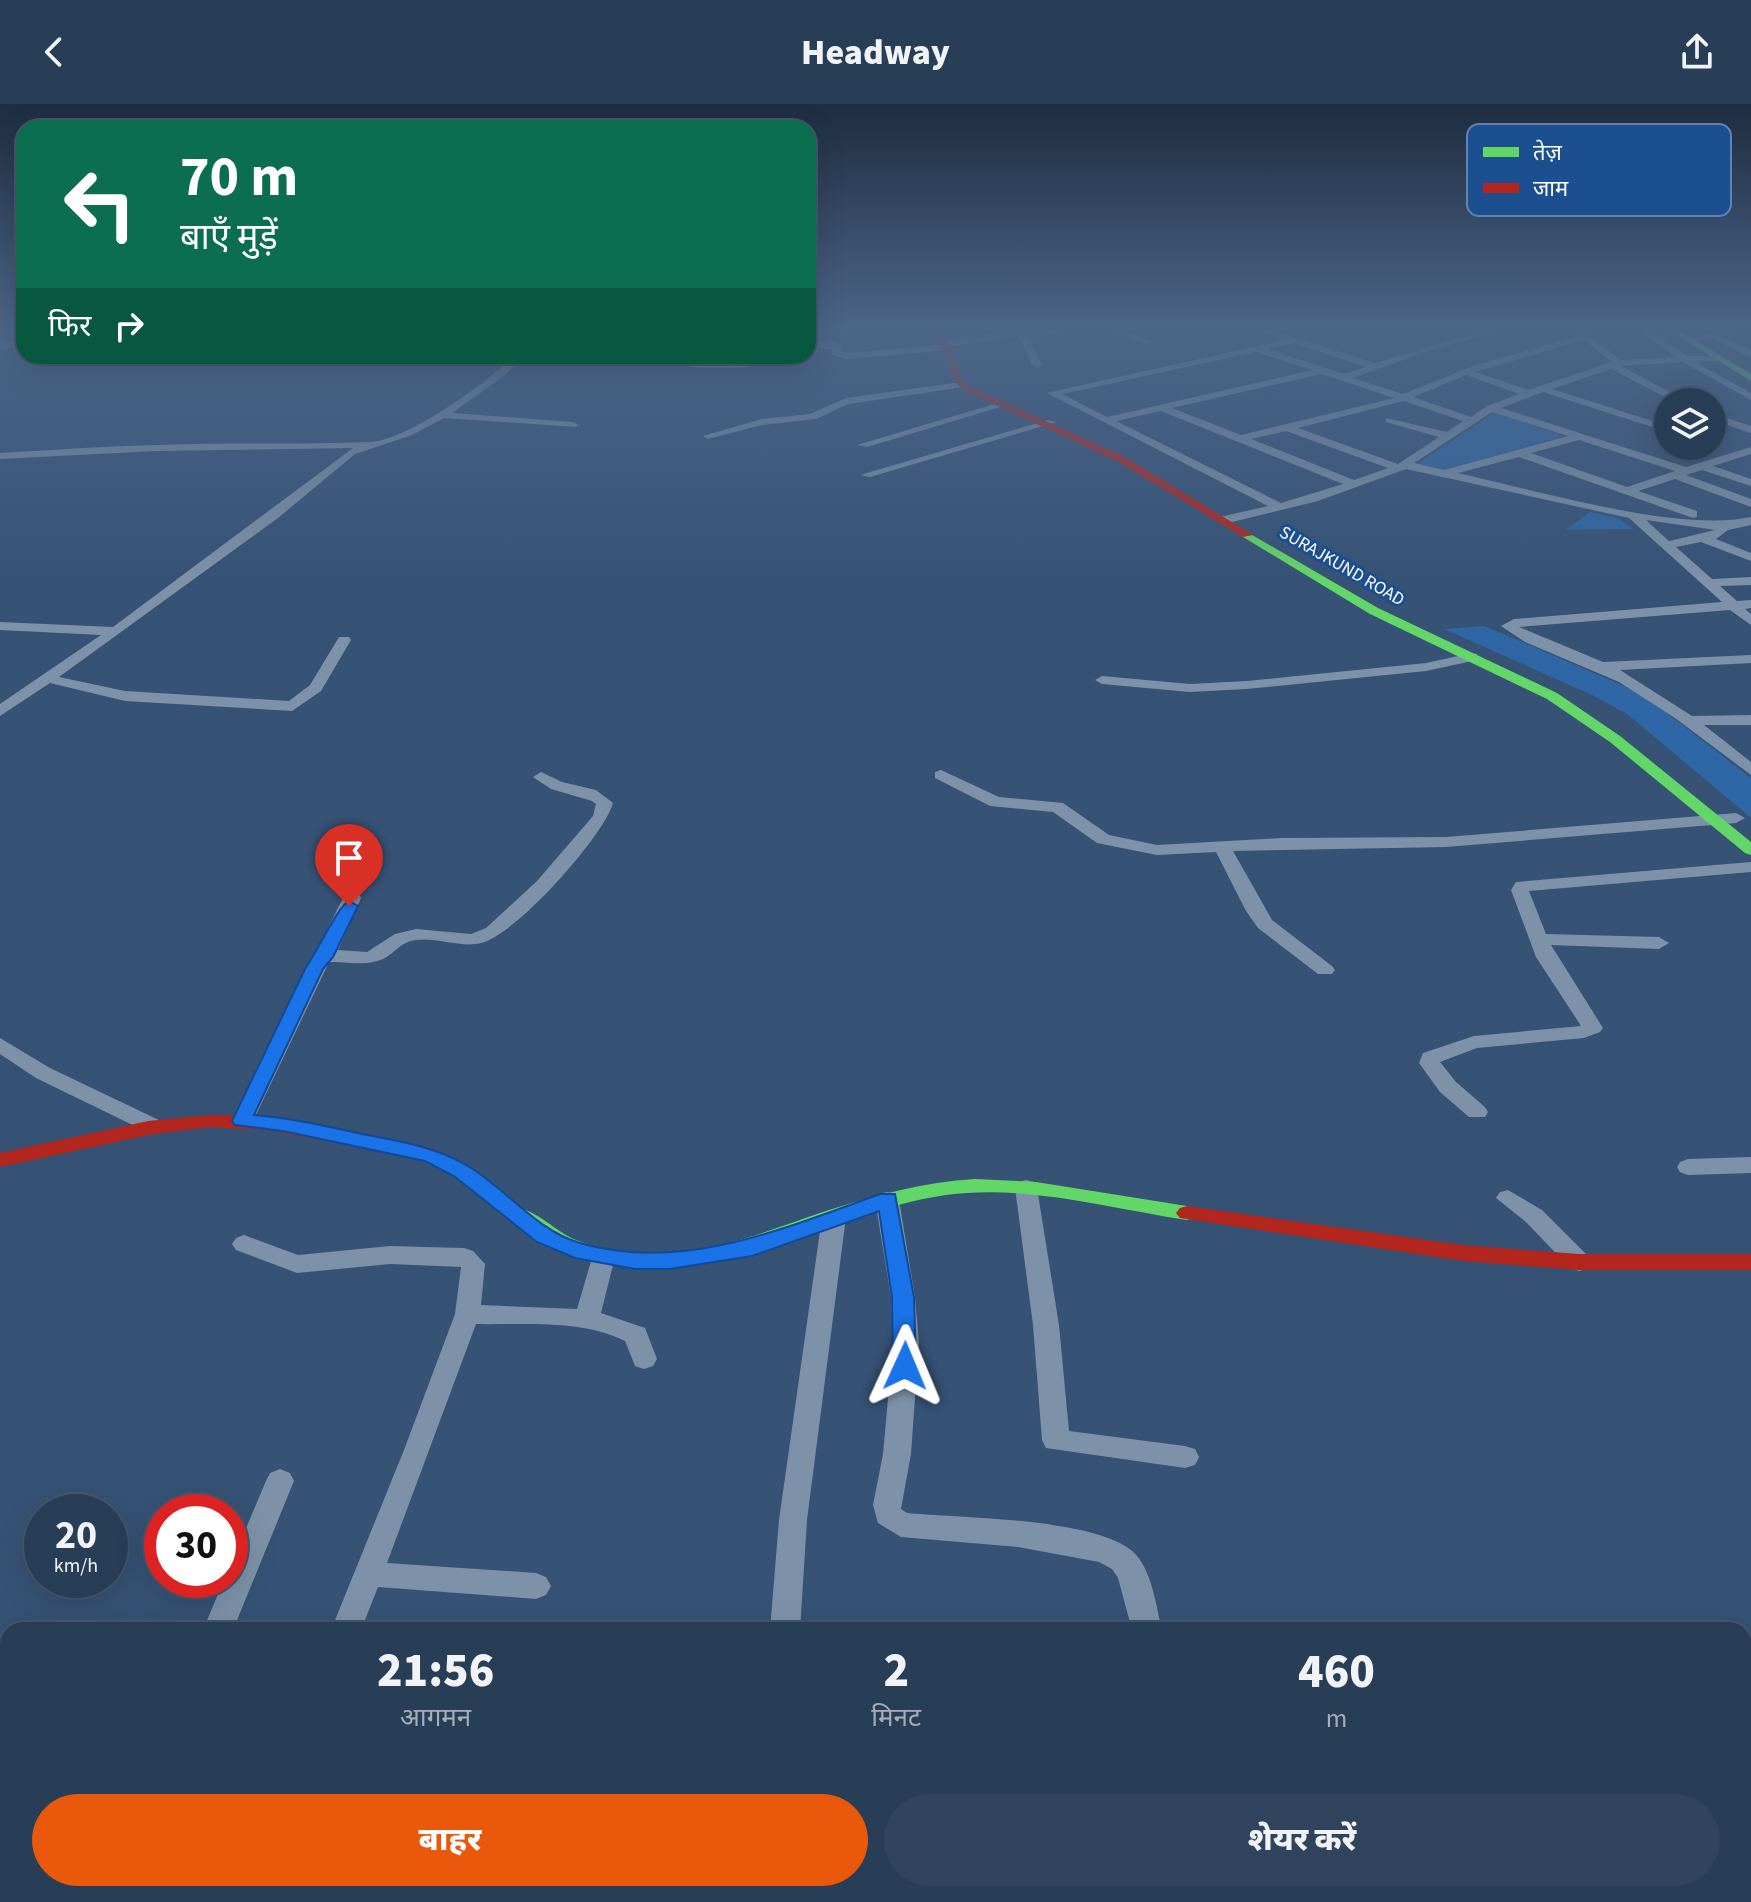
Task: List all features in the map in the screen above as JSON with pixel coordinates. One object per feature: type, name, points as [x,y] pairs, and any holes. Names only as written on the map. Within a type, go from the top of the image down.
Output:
[{"type":"main road","name":"SURAJKUND ROAD","points":[[1022,413],[1048,423]]},
{"type":"main road","name":"SURAJKUND ROAD","points":[[1029,413],[1121,459],[1386,607],[1579,698],[1620,726],[1726,819],[1751,850]]},
{"type":"main road","name":"SURAJKUND ROAD","points":[[1229,519],[1374,611],[1531,685],[1580,714],[1726,819],[1751,832]]},
{"type":"main road","points":[[0,1160],[155,1127],[242,1121],[283,1124],[431,1155],[462,1171],[545,1236],[575,1250],[603,1257],[659,1261],[752,1248],[887,1200],[962,1185],[1026,1188],[1463,1253],[1579,1262],[1751,1262]]},
{"type":"street","points":[[0,711],[116,631],[284,507],[351,452],[408,433],[445,413]]},
{"type":"street","points":[[708,436],[762,422],[812,417],[822,413]]},
{"type":"street","points":[[863,445],[975,413]]},
{"type":"street","points":[[1092,413],[1280,507]]},
{"type":"street","points":[[1106,420],[1140,413]]},
{"type":"street","points":[[1175,413],[1356,485]]},
{"type":"street","points":[[1239,439],[1345,413]]},
{"type":"street","points":[[1448,413],[1470,420]]},
{"type":"street","points":[[1229,519],[1356,485],[1402,467],[1482,413]]},
{"type":"street","points":[[1506,413],[1680,473],[1751,503]]},
{"type":"street","points":[[1618,413],[1654,425]]},
{"type":"street","points":[[442,415],[573,425]]},
{"type":"street","points":[[1390,420],[1449,436]]},
{"type":"street","points":[[1726,421],[1751,430]]},
{"type":"street","points":[[866,475],[1048,423]]},
{"type":"street","points":[[1288,428],[1402,467],[1444,473],[1633,515],[1724,527],[1751,521]]},
{"type":"street","points":[[1444,473],[1578,437]]},
{"type":"street","points":[[0,456],[156,448],[374,444]]},
{"type":"street","points":[[1727,448],[1748,451]]},
{"type":"street","points":[[1629,490],[1748,451]]},
{"type":"street","points":[[1519,453],[1629,490],[1724,527]]},
{"type":"street","points":[[1702,466],[1751,483]]},
{"type":"street","points":[[1633,515],[1751,621]]},
{"type":"street","points":[[1668,545],[1704,539],[1718,534],[1724,527]]},
{"type":"street","points":[[1704,539],[1751,557]]},
{"type":"street","points":[[1734,551],[1751,567]]},
{"type":"street","points":[[1710,583],[1751,581]]},
{"type":"street","points":[[1751,604],[1508,625],[1517,632],[1601,667],[1691,721],[1751,770]]},
{"type":"street","points":[[0,626],[116,631]]},
{"type":"street","points":[[50,679],[125,696],[292,706],[316,688],[344,640]]},
{"type":"street","points":[[1102,680],[1190,688],[1221,687],[1426,667],[1472,657]]},
{"type":"street","points":[[1601,667],[1751,659]]},
{"type":"street","points":[[1691,721],[1751,720]]},
{"type":"street","points":[[941,775],[996,802],[1057,807],[1086,830],[1111,842],[1157,850],[1282,843],[1446,842],[1726,819]]},
{"type":"street","points":[[325,957],[366,958],[379,955],[398,939],[410,935],[454,940],[482,938],[509,921],[605,811],[605,803],[596,795],[560,788],[541,777]]},
{"type":"street","points":[[1223,848],[1255,911],[1265,924],[1325,970]]},
{"type":"street","points":[[1477,1112],[1440,1078],[1429,1063],[1430,1058],[1474,1042],[1584,1032],[1593,1028],[1546,957],[1520,890],[1526,884],[1751,867]]},
{"type":"street","points":[[242,1121],[315,967],[325,957],[352,898],[349,886],[339,880]]},
{"type":"street","points":[[1540,939],[1659,943]]},
{"type":"street","points":[[0,1044],[43,1073],[155,1127]]},
{"type":"street","points":[[1688,1167],[1751,1165]]},
{"type":"street","points":[[1026,1188],[1046,1325],[1056,1440],[1185,1457]]},
{"type":"street","points":[[1508,1198],[1534,1216],[1579,1262]]},
{"type":"street","points":[[887,1200],[903,1297],[906,1343],[897,1454],[887,1505],[888,1515],[901,1525],[1047,1539],[1115,1554],[1129,1569],[1145,1622]]},
{"type":"street","points":[[786,1622],[793,1520],[834,1217]]},
{"type":"street","points":[[244,1244],[303,1265],[390,1255],[470,1259],[474,1272],[467,1314],[349,1622]]},
{"type":"street","points":[[587,1319],[603,1257]]},
{"type":"street","points":[[467,1314],[587,1319],[617,1325],[636,1335],[644,1359]]},
{"type":"street","points":[[221,1622],[280,1481]]},
{"type":"street","points":[[369,1574],[536,1586]]},
{"type":"shaded area","points":[[1494,413],[1563,436],[1445,470],[1417,464]]},
{"type":"shaded area","points":[[1590,512],[1617,518],[1634,529],[1565,530]]},
{"type":"shaded area","points":[[1485,626],[1631,689],[1662,709],[1751,778],[1751,818],[1627,714],[1592,695],[1444,629]]},
{"type":"traffic: fast","points":[[1247,535],[1374,611],[1552,696],[1615,739],[1751,850]]},
{"type":"traffic: fast","points":[[513,1213],[568,1246],[622,1260],[675,1260],[728,1250],[891,1199],[947,1188],[1036,1189],[1187,1213]]},
{"type":"traffic: jam","points":[[1020,413],[1121,459],[1247,535]]},
{"type":"traffic: jam","points":[[0,1160],[148,1128],[209,1121],[268,1123],[424,1153],[458,1169],[513,1213]]},
{"type":"traffic: jam","points":[[1187,1213],[1463,1253],[1579,1262],[1751,1262]]},
{"type":"route","points":[[349,906],[325,957],[315,967],[242,1121],[283,1124],[431,1155],[462,1171],[532,1228],[562,1245],[603,1257],[635,1261],[670,1261],[752,1248],[887,1200],[903,1297],[905,1366]]}]
